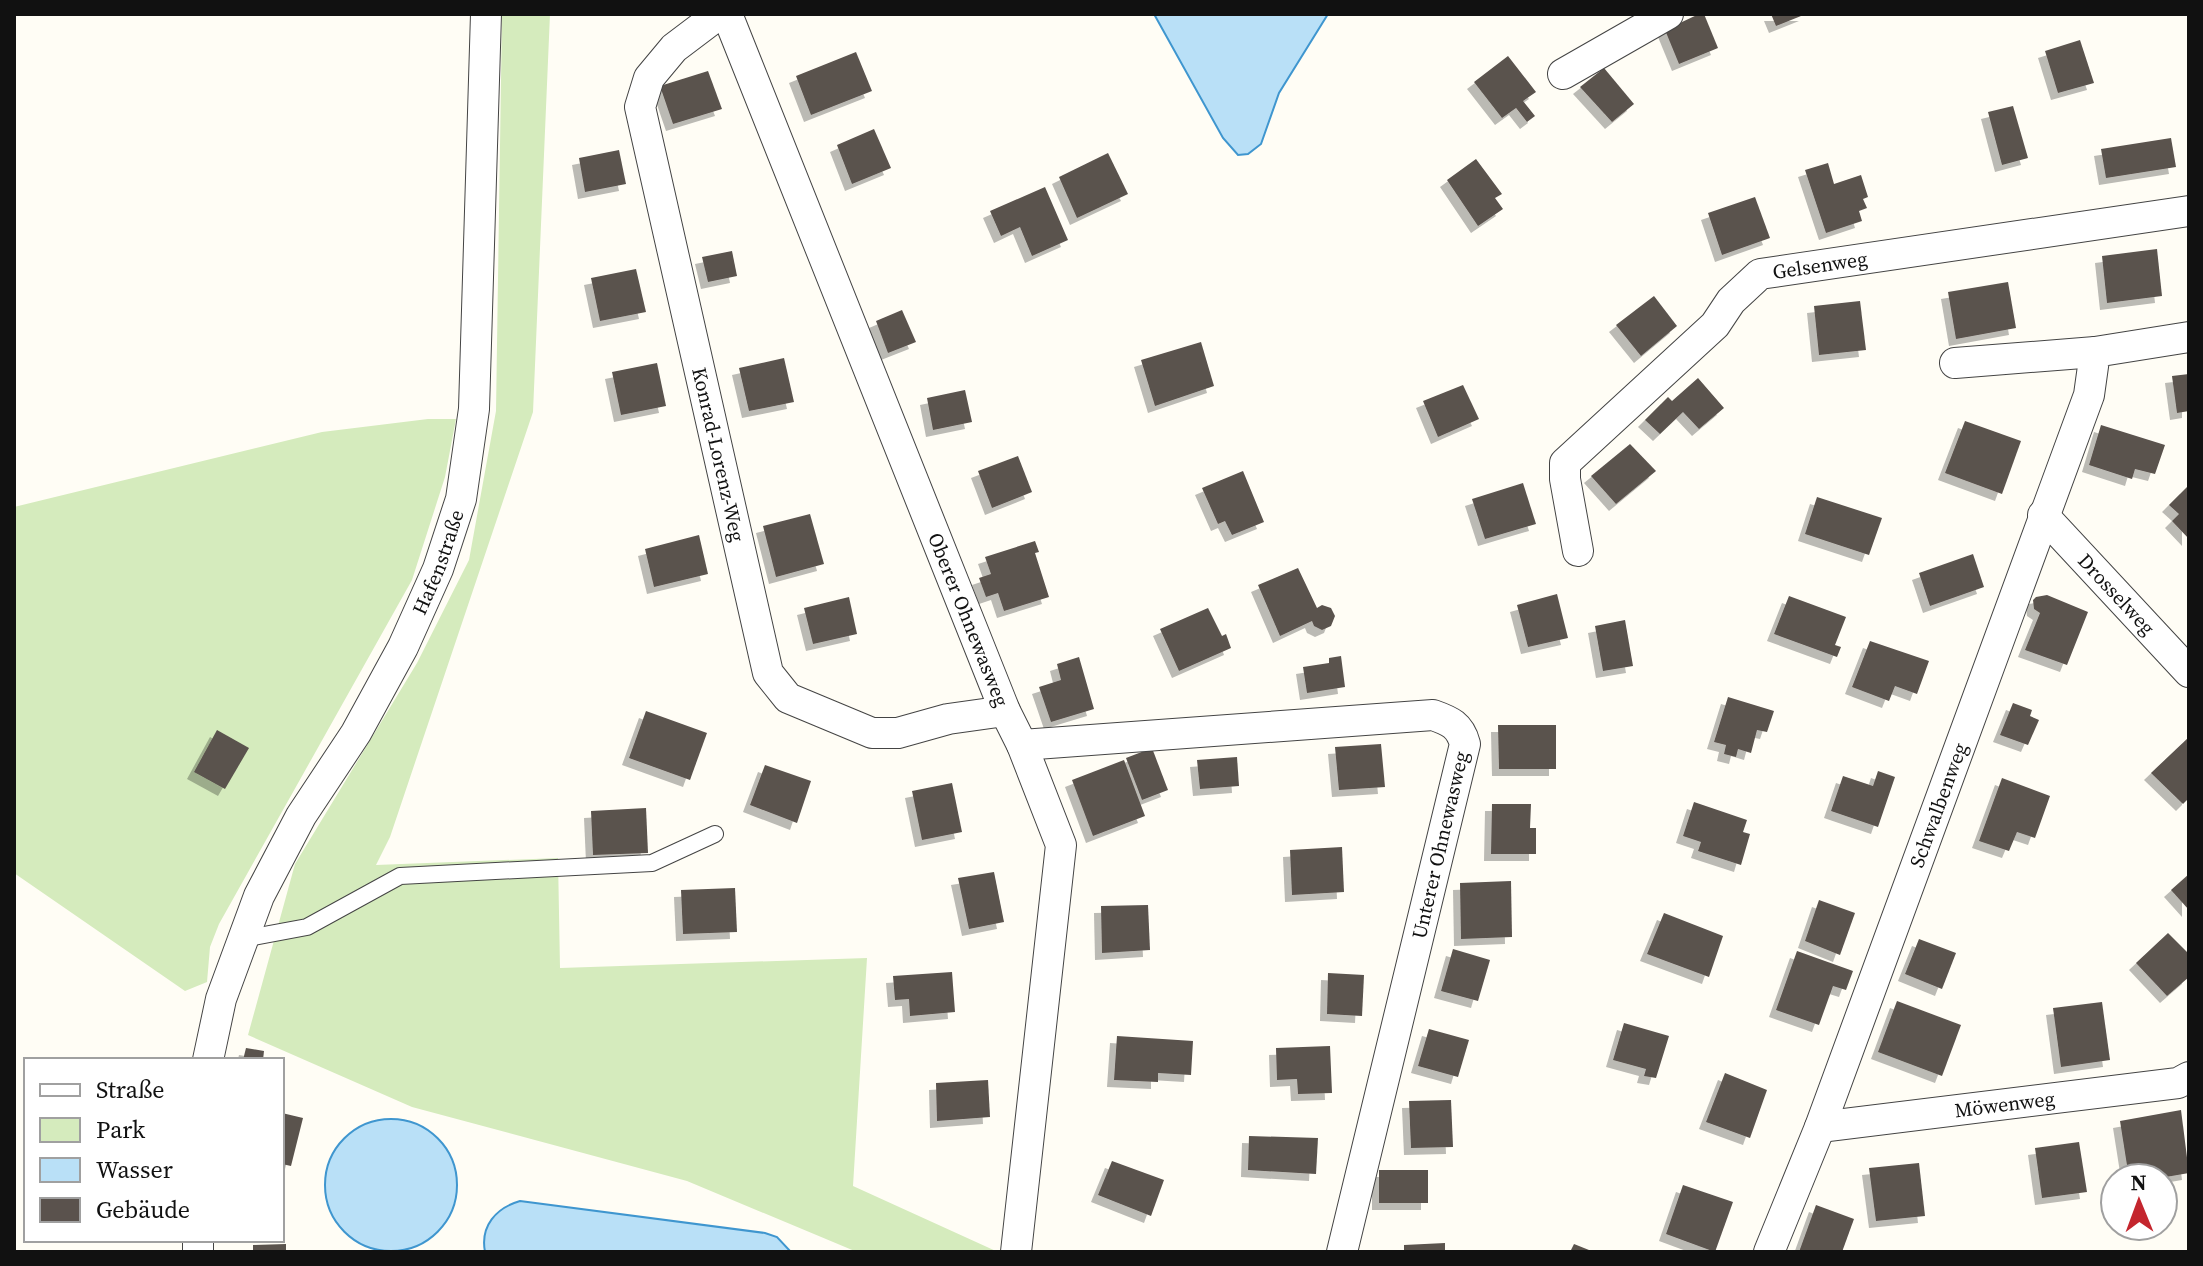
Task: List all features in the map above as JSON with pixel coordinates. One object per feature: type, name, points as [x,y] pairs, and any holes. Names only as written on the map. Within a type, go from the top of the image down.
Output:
[{"type":"street","name":"Hafenstraße","points":[[208,1058],[221,999],[259,896],[301,816],[356,733],[403,647],[438,569],[461,499],[474,409],[486,14]]},
{"type":"street","name":"Konrad-Lorenz-Weg","points":[[719,14],[674,48],[649,78],[640,107],[768,673],[788,698],[872,733],[898,733],[948,719],[1005,711]]},
{"type":"street","name":"Oberer Ohnewasweg","points":[[727,14],[1061,845],[1016,1252]]},
{"type":"street","points":[[1563,74],[1668,14]]},
{"type":"street","name":"Gelsenweg","points":[[1578,551],[1565,463],[1715,325],[1731,301],[1760,274],[2189,211]]},
{"type":"street","points":[[1955,363],[2095,352],[2189,337]]},
{"type":"street","name":"Schwalbenweg","points":[[1769,1252],[1820,1127],[2089,395],[2095,352]]},
{"type":"street","name":"Drosselweg","points":[[2043,515],[2189,672]]},
{"type":"street","name":"Unterer Ohnewasweg","points":[[1022,745],[1433,715],[1452,722],[1462,733],[1465,744],[1342,1252]]},
{"type":"street","name":"Möwenweg","points":[[1820,1127],[2178,1083],[2189,1077]]},
{"type":"lane","points":[[243,939],[307,927],[400,876],[652,863],[715,834]]},
{"type":"green space","points":[[502,14],[550,14],[533,412],[390,837],[376,865],[558,858],[560,968],[867,958],[853,1186],[998,1252],[857,1252],[687,1181],[412,1107],[248,1035],[295,864],[417,663],[469,560],[496,411]]},
{"type":"green space","points":[[428,419],[456,419],[445,477],[412,580],[219,924],[210,947],[207,982],[185,991],[14,873],[14,507],[322,432]]},
{"type":"water","points":[[1154,14],[1328,14],[1279,93],[1261,144],[1248,154],[1238,155],[1223,138]]},
{"type":"water","points":[[391,1119],[416,1124],[437,1139],[452,1160],[457,1185],[452,1210],[437,1231],[416,1246],[391,1251],[366,1246],[345,1231],[330,1210],[325,1185],[330,1160],[345,1139],[366,1124]]},
{"type":"water","points":[[520,1201],[765,1233],[777,1237],[791,1252],[485,1252],[485,1234],[492,1219],[504,1208]]},
{"type":"building","points":[[1704,14],[1718,48],[1679,64],[1665,30]]},
{"type":"building","points":[[1771,14],[1806,14],[1776,26]]},
{"type":"building","points":[[2080,40],[2094,83],[2058,93],[2045,51]]},
{"type":"building","points":[[856,52],[872,91],[811,115],[796,76]]},
{"type":"building","points":[[1508,56],[1536,92],[1523,101],[1535,116],[1527,122],[1516,108],[1502,118],[1474,82]]},
{"type":"building","points":[[1604,68],[1634,104],[1612,122],[1580,87]]},
{"type":"building","points":[[708,71],[722,109],[673,124],[660,86]]},
{"type":"building","points":[[2013,106],[2028,158],[2002,165],[1988,112]]},
{"type":"building","points":[[874,129],[891,168],[852,184],[837,145]]},
{"type":"building","points":[[2171,138],[2176,167],[2106,178],[2101,149]]},
{"type":"building","points":[[619,150],[626,184],[585,192],[579,158]]},
{"type":"building","points":[[1108,153],[1128,194],[1077,218],[1059,177]]},
{"type":"building","points":[[1476,159],[1502,194],[1495,198],[1503,209],[1478,226],[1447,180]]},
{"type":"building","points":[[1828,163],[1834,184],[1861,175],[1868,197],[1863,199],[1867,208],[1859,211],[1862,221],[1826,233],[1805,170]]},
{"type":"building","points":[[1045,187],[1068,240],[1032,256],[1020,227],[1001,236],[990,211]]},
{"type":"building","points":[[1755,197],[1770,238],[1722,255],[1708,213]]},
{"type":"building","points":[[2157,249],[2162,296],[2107,303],[2102,256]]},
{"type":"building","points":[[732,251],[737,276],[708,282],[702,257]]},
{"type":"building","points":[[636,269],[646,312],[600,321],[591,278]]},
{"type":"building","points":[[2008,282],[2016,328],[1956,339],[1948,292]]},
{"type":"building","points":[[1654,296],[1677,326],[1641,356],[1616,325]]},
{"type":"building","points":[[1860,301],[1866,350],[1819,355],[1814,306]]},
{"type":"building","points":[[902,310],[916,342],[888,353],[876,321]]},
{"type":"building","points":[[1201,342],[1214,386],[1155,406],[1141,360]]},
{"type":"building","points":[[784,358],[794,402],[749,411],[739,368]]},
{"type":"building","points":[[657,363],[666,406],[621,415],[612,372]]},
{"type":"building","points":[[2189,374],[2189,411],[2177,413],[2172,376]]},
{"type":"building","points":[[1698,378],[1724,408],[1699,429],[1683,412],[1660,434],[1645,420],[1668,397],[1672,401]]},
{"type":"building","points":[[1463,385],[1479,419],[1438,437],[1423,401]]},
{"type":"building","points":[[965,390],[972,422],[933,430],[927,398]]},
{"type":"building","points":[[1965,421],[2021,441],[2002,494],[1945,473]]},
{"type":"building","points":[[2101,425],[2165,445],[2155,474],[2135,469],[2132,479],[2089,465]]},
{"type":"building","points":[[1630,444],[1656,471],[1616,504],[1591,476]]},
{"type":"building","points":[[1018,456],[1032,492],[992,508],[978,471]]},
{"type":"building","points":[[1243,471],[1264,522],[1232,535],[1225,521],[1218,524],[1202,488]]},
{"type":"building","points":[[1523,483],[1536,524],[1485,539],[1472,499]]},
{"type":"building","points":[[2187,487],[2189,539],[2172,521],[2179,514],[2169,505]]},
{"type":"building","points":[[1817,497],[1882,518],[1869,555],[1805,534]]},
{"type":"building","points":[[810,514],[824,564],[776,577],[763,526]]},
{"type":"building","points":[[699,535],[708,574],[654,587],[645,549]]},
{"type":"building","points":[[1035,541],[1039,552],[1035,553],[1049,597],[1004,611],[998,593],[986,597],[979,578],[991,574],[985,557]]},
{"type":"building","points":[[1973,554],[1984,587],[1930,606],[1919,573]]},
{"type":"building","points":[[1298,568],[1317,608],[1322,605],[1331,608],[1335,616],[1331,626],[1322,630],[1312,621],[1280,636],[1258,585]]},
{"type":"building","points":[[1557,594],[1568,638],[1528,647],[1517,605]]},
{"type":"building","points":[[2047,595],[2088,612],[2067,665],[2025,650],[2040,613],[2034,609],[2033,600]]},
{"type":"building","points":[[1789,596],[1846,617],[1835,645],[1841,647],[1837,657],[1774,634]]},
{"type":"building","points":[[849,597],[857,634],[813,644],[804,608]]},
{"type":"building","points":[[1208,608],[1222,636],[1226,634],[1231,648],[1179,671],[1160,629]]},
{"type":"building","points":[[1625,620],[1633,666],[1603,671],[1595,626]]},
{"type":"building","points":[[1870,641],[1929,661],[1917,694],[1895,686],[1889,701],[1852,687]]},
{"type":"building","points":[[1341,656],[1345,687],[1307,693],[1303,667],[1329,663],[1329,658]]},
{"type":"building","points":[[1079,657],[1094,709],[1051,722],[1039,687],[1061,680],[1057,664]]},
{"type":"building","points":[[1728,697],[1774,711],[1767,732],[1757,730],[1751,753],[1738,749],[1736,757],[1724,754],[1726,745],[1714,742]]},
{"type":"building","points":[[2013,703],[2032,710],[2030,716],[2039,720],[2028,745],[2000,735]]},
{"type":"building","points":[[646,711],[707,733],[690,780],[629,758]]},
{"type":"building","points":[[1498,725],[1556,725],[1556,769],[1499,769]]},
{"type":"building","points":[[217,730],[249,748],[225,789],[194,772]]},
{"type":"building","points":[[2189,737],[2189,798],[2183,804],[2151,773]]},
{"type":"building","points":[[1381,744],[1385,787],[1339,790],[1335,747]]},
{"type":"building","points":[[1152,748],[1168,790],[1142,800],[1126,758]]},
{"type":"building","points":[[1237,757],[1239,786],[1200,789],[1197,760]]},
{"type":"building","points":[[1124,760],[1145,816],[1093,836],[1072,780]]},
{"type":"building","points":[[765,765],[811,781],[797,823],[750,805]]},
{"type":"building","points":[[1878,771],[1895,777],[1878,827],[1831,811],[1843,776],[1873,786]]},
{"type":"building","points":[[2002,778],[2050,796],[2035,838],[2017,832],[2009,851],[1979,841]]},
{"type":"building","points":[[952,783],[962,832],[922,840],[912,791]]},
{"type":"building","points":[[1694,802],[1747,820],[1743,832],[1750,834],[1741,865],[1698,851],[1701,842],[1683,836]]},
{"type":"building","points":[[1492,804],[1531,804],[1530,828],[1536,828],[1536,854],[1491,854]]},
{"type":"building","points":[[646,808],[648,853],[593,855],[591,811]]},
{"type":"building","points":[[1342,847],[1344,892],[1292,895],[1290,850]]},
{"type":"building","points":[[994,872],[1004,922],[969,929],[958,878]]},
{"type":"building","points":[[2189,874],[2189,910],[2171,890]]},
{"type":"building","points":[[1511,881],[1512,937],[1461,939],[1460,883]]},
{"type":"building","points":[[735,888],[737,932],[683,934],[681,890]]},
{"type":"building","points":[[1819,900],[1855,913],[1840,955],[1805,941]]},
{"type":"building","points":[[1148,905],[1150,950],[1102,953],[1101,906]]},
{"type":"building","points":[[1664,913],[1723,936],[1709,977],[1647,954]]},
{"type":"building","points":[[2168,933],[2189,954],[2189,977],[2167,996],[2136,963]]},
{"type":"building","points":[[1919,939],[1956,953],[1942,989],[1905,974]]},
{"type":"building","points":[[1453,949],[1490,960],[1478,1001],[1441,991]]},
{"type":"building","points":[[1797,951],[1853,971],[1846,990],[1833,986],[1819,1025],[1776,1010]]},
{"type":"building","points":[[952,972],[955,1012],[910,1016],[909,999],[895,1000],[893,976]]},
{"type":"building","points":[[1328,973],[1364,975],[1362,1016],[1327,1014]]},
{"type":"building","points":[[1897,1001],[1961,1025],[1942,1076],[1878,1052]]},
{"type":"building","points":[[2102,1002],[2110,1060],[2061,1067],[2053,1008]]},
{"type":"building","points":[[1624,1023],[1669,1036],[1656,1078],[1644,1076],[1646,1069],[1613,1060]]},
{"type":"building","points":[[1429,1029],[1469,1040],[1458,1077],[1418,1066]]},
{"type":"building","points":[[1117,1036],[1193,1041],[1191,1075],[1158,1073],[1158,1082],[1114,1080]]},
{"type":"building","points":[[1330,1046],[1332,1093],[1298,1094],[1297,1079],[1277,1080],[1276,1048]]},
{"type":"building","points":[[246,1048],[264,1051],[263,1058],[244,1058]]},
{"type":"building","points":[[1725,1073],[1767,1090],[1750,1138],[1706,1122]]},
{"type":"building","points":[[988,1080],[990,1117],[937,1121],[936,1083]]},
{"type":"building","points":[[1451,1100],[1453,1147],[1411,1148],[1409,1101]]},
{"type":"building","points":[[2181,1110],[2189,1173],[2179,1175],[2179,1162],[2126,1162],[2120,1121]]},
{"type":"building","points":[[284,1113],[303,1118],[291,1166],[284,1164]]},
{"type":"building","points":[[1249,1136],[1318,1138],[1316,1174],[1248,1170]]},
{"type":"building","points":[[2079,1142],[2087,1192],[2042,1198],[2035,1148]]},
{"type":"building","points":[[1112,1161],[1164,1180],[1151,1216],[1098,1195]]},
{"type":"building","points":[[1919,1163],[1925,1216],[1876,1221],[1869,1168]]},
{"type":"building","points":[[1379,1170],[1428,1170],[1428,1203],[1379,1203]]},
{"type":"building","points":[[1683,1185],[1733,1202],[1715,1252],[1666,1234]]},
{"type":"building","points":[[1816,1205],[1854,1219],[1842,1252],[1799,1252]]},
{"type":"building","points":[[1445,1243],[1445,1252],[1404,1252],[1404,1245]]},
{"type":"building","points":[[286,1244],[286,1252],[253,1252],[253,1245]]},
{"type":"building","points":[[1574,1244],[1594,1252],[1570,1252]]}]
